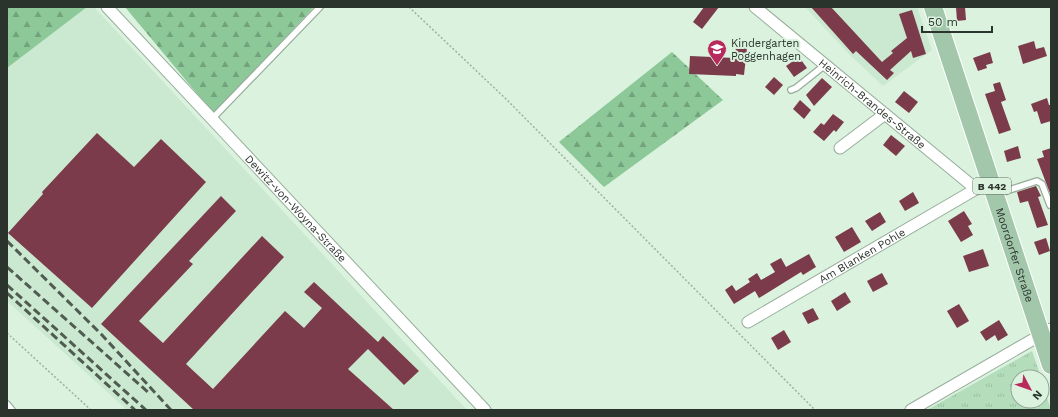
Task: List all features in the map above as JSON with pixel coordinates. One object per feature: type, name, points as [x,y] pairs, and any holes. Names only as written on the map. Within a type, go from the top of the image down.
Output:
[{"type":"main road","name":"Moordorfer Straße","points":[[933,7],[987,188],[1046,332],[1051,365]]},
{"type":"street","name":"Dewitz-von-Woyna-Straße","points":[[107,7],[211,120],[485,410]]},
{"type":"street","name":"Heinrich-Brandes-Straße","points":[[755,7],[885,114],[987,188]]},
{"type":"street","points":[[840,148],[885,114]]},
{"type":"street","name":"Am Blanken Pohle","points":[[748,322],[987,188]]},
{"type":"street","points":[[911,410],[1046,332]]},
{"type":"lane","points":[[211,120],[320,7]]},
{"type":"lane","points":[[790,90],[796,88],[825,65]]},
{"type":"lane","points":[[987,188],[1037,181],[1042,184],[1050,205]]},
{"type":"lane","points":[[7,404],[12,410]]},
{"type":"path","points":[[409,7],[505,98],[815,410]]},
{"type":"path","points":[[7,333],[92,410]]},
{"type":"shaded area","points":[[87,7],[94,7],[467,410],[127,410],[7,301],[7,68]]},
{"type":"shaded area","points":[[805,7],[917,7],[932,50],[883,86],[851,56]]},
{"type":"green space","points":[[7,7],[87,7],[7,68]]},
{"type":"green space","points":[[125,7],[314,7],[214,114]]},
{"type":"green space","points":[[672,52],[723,100],[604,187],[559,142]]},
{"type":"green space","points":[[1032,351],[1038,369],[1010,369],[1010,409],[1050,409],[1050,407],[1051,410],[927,410]]},
{"type":"building","points":[[704,7],[719,7],[702,29],[693,22]]},
{"type":"building","points":[[811,7],[831,7],[882,62],[893,53],[891,51],[907,38],[899,14],[912,10],[926,54],[913,58],[911,51],[890,70],[894,73],[887,80],[856,51],[853,54]]},
{"type":"building","points":[[956,7],[965,7],[966,20],[957,21]]},
{"type":"building","points":[[1034,41],[1036,49],[1044,47],[1047,56],[1023,64],[1018,46]]},
{"type":"building","name":"Kindergarten Poggenhagen","points":[[736,47],[747,48],[744,75],[689,74],[690,56],[735,58]]},
{"type":"building","points":[[990,52],[993,63],[986,65],[987,68],[978,71],[973,58]]},
{"type":"building","points":[[799,57],[807,68],[794,77],[786,66]]},
{"type":"building","points":[[774,77],[783,85],[774,95],[765,87]]},
{"type":"building","points":[[822,78],[832,87],[814,106],[806,95]]},
{"type":"building","points":[[1000,82],[1006,100],[1001,102],[1011,130],[999,134],[985,94],[995,91],[993,84]]},
{"type":"building","points":[[904,91],[918,102],[909,113],[895,102]]},
{"type":"building","points":[[1047,98],[1049,105],[1051,105],[1051,121],[1041,124],[1037,111],[1034,112],[1031,104]]},
{"type":"building","points":[[800,100],[811,110],[804,119],[793,109]]},
{"type":"building","points":[[833,114],[844,122],[836,132],[834,130],[824,141],[813,132],[821,123],[824,125]]},
{"type":"building","points":[[97,133],[134,167],[161,139],[206,182],[92,308],[8,233],[43,194],[42,192]]},
{"type":"building","points":[[891,135],[905,146],[896,156],[883,145]]},
{"type":"building","points":[[1018,146],[1021,158],[1007,162],[1004,151]]},
{"type":"building","points":[[1051,148],[1051,196],[1037,159],[1044,157],[1042,151]]},
{"type":"building","points":[[1036,186],[1041,196],[1038,197],[1048,225],[1037,228],[1028,201],[1020,203],[1017,192]]},
{"type":"building","points":[[913,192],[919,203],[905,211],[899,201]]},
{"type":"building","points":[[221,196],[236,211],[189,261],[193,264],[139,321],[163,343],[262,236],[284,257],[186,364],[213,389],[285,311],[304,328],[322,308],[304,292],[314,282],[378,342],[383,336],[419,371],[404,385],[368,349],[348,369],[394,410],[194,410],[101,324]]},
{"type":"building","points":[[964,211],[972,224],[968,226],[973,235],[961,242],[948,221]]},
{"type":"building","points":[[880,212],[886,222],[872,231],[865,221]]},
{"type":"building","points":[[852,227],[861,242],[844,252],[835,237]]},
{"type":"building","points":[[1046,238],[1050,251],[1039,255],[1034,242]]},
{"type":"building","points":[[983,249],[989,266],[969,272],[963,256]]},
{"type":"building","points":[[809,254],[816,267],[803,275],[801,272],[759,298],[755,291],[734,304],[725,290],[732,285],[736,291],[750,282],[748,279],[757,273],[761,280],[775,272],[770,264],[781,258],[786,267]]},
{"type":"building","points":[[882,273],[888,284],[873,292],[867,281]]},
{"type":"building","points":[[845,292],[851,302],[837,311],[831,301]]},
{"type":"building","points":[[959,304],[969,321],[957,328],[947,311]]},
{"type":"building","points":[[813,308],[819,319],[808,324],[802,313]]},
{"type":"building","points":[[999,320],[1008,335],[998,341],[995,335],[986,341],[980,332]]},
{"type":"building","points":[[784,330],[791,342],[778,350],[771,338]]},
{"type":"railway","points":[[7,241],[102,335],[171,410]]},
{"type":"railway","points":[[7,267],[149,393]]},
{"type":"railway","points":[[7,285],[146,410]]},
{"type":"railway","points":[[7,293],[135,410]]},
{"type":"place","name":"Kindergarten Poggenhagen","points":[[717,66]]}]
